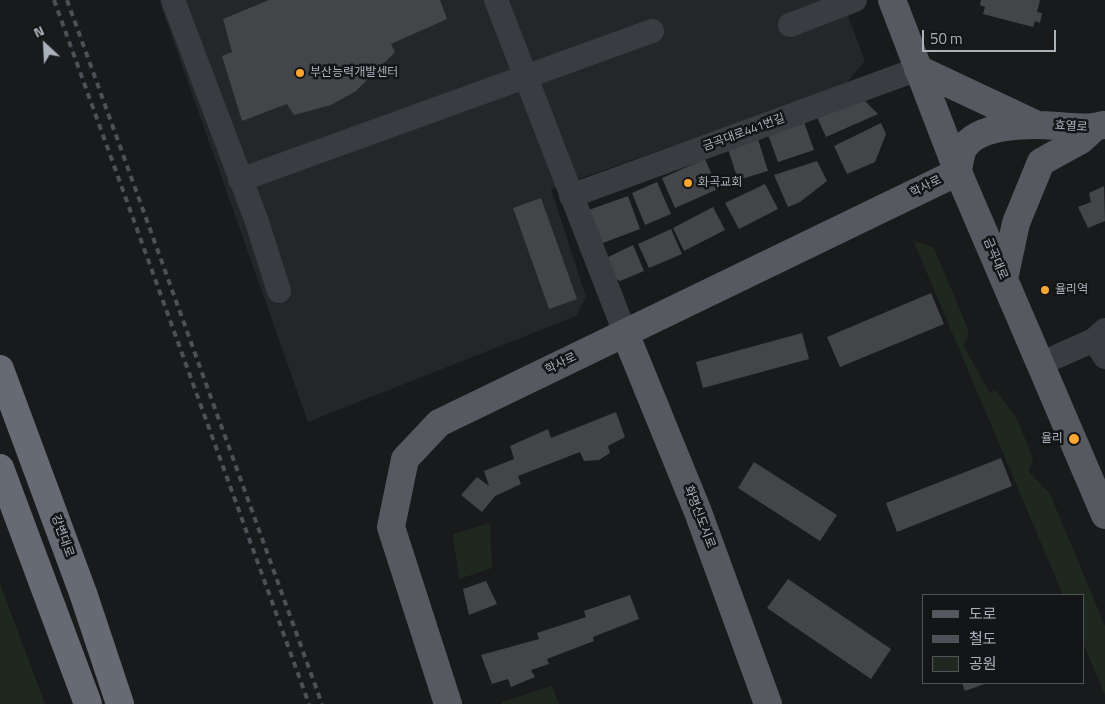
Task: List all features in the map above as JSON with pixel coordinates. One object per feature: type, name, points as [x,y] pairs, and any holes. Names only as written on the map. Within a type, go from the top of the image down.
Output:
[{"type":"highway","name":"강변대로","points":[[0,369],[83,593],[120,704]]},
{"type":"highway","points":[[0,468],[88,704]]},
{"type":"main road","name":"금곡대로","points":[[892,0],[958,172],[1105,515]]},
{"type":"main road","points":[[918,69],[1031,125],[1045,138],[1046,147],[1041,162],[1016,223],[1004,279]]},
{"type":"main road","points":[[958,172],[962,151],[972,139],[994,130],[1031,125]]},
{"type":"main road","name":"효열로","points":[[1031,125],[1100,126]]},
{"type":"main road","points":[[1041,162],[1081,140],[1100,126]]},
{"type":"main road","name":"학사로","points":[[448,704],[391,527],[405,458],[439,423],[958,172]]},
{"type":"main road","name":"화명신도시로","points":[[625,333],[698,512],[768,704]]},
{"type":"street","points":[[173,0],[256,219],[279,291]]},
{"type":"street","points":[[496,0],[524,78],[625,333]]},
{"type":"street","points":[[790,25],[855,0]]},
{"type":"street","points":[[240,180],[652,31]]},
{"type":"street","name":"금곡대로441번길","points":[[571,196],[918,69]]},
{"type":"street","points":[[1040,364],[1101,342]]},
{"type":"shaded area","points":[[159,0],[842,0],[865,61],[846,84],[551,189],[586,297],[576,316],[308,422]]},
{"type":"green space","points":[[913,240],[934,248],[967,327],[969,337],[963,345],[990,393],[995,390],[1016,417],[1033,458],[1029,472],[1050,494],[1105,626],[1105,695],[1085,647],[1085,594],[1063,594]]},
{"type":"green space","points":[[490,523],[492,568],[459,579],[453,534]]},
{"type":"green space","points":[[0,584],[45,704],[0,704]]},
{"type":"green space","points":[[552,686],[559,704],[502,704],[501,702]]},
{"type":"building","name":"부산능력개발센터","points":[[269,0],[440,0],[447,19],[391,44],[395,52],[356,91],[331,105],[294,115],[287,104],[242,121],[222,56],[232,52],[223,19]]},
{"type":"building","points":[[981,0],[1040,0],[1037,12],[1042,13],[1040,23],[1035,21],[1033,27],[983,14],[985,7],[980,5]]},
{"type":"building","points":[[863,99],[878,114],[826,137],[817,117]]},
{"type":"building","points":[[803,119],[814,150],[778,162],[767,132]]},
{"type":"building","points":[[881,123],[886,134],[875,162],[847,174],[834,146]]},
{"type":"building","points":[[757,136],[768,171],[738,180],[727,146]]},
{"type":"building","points":[[705,159],[718,189],[675,208],[662,178]]},
{"type":"building","points":[[817,161],[827,181],[800,202],[788,207],[774,175]]},
{"type":"building","points":[[657,182],[671,214],[645,225],[632,193]]},
{"type":"building","points":[[765,184],[778,209],[739,229],[725,203]]},
{"type":"building","points":[[1104,186],[1105,221],[1088,228],[1078,207],[1091,202],[1089,193]]},
{"type":"building","points":[[628,196],[640,229],[595,246],[583,212]]},
{"type":"building","points":[[541,198],[577,299],[549,309],[513,208]]},
{"type":"building","points":[[713,207],[725,230],[684,251],[673,228]]},
{"type":"building","points":[[671,229],[682,254],[649,268],[638,244]]},
{"type":"building","points":[[633,245],[644,271],[620,281],[610,276],[604,259]]},
{"type":"building","points":[[931,293],[944,324],[840,367],[827,337]]},
{"type":"building","points":[[802,333],[809,359],[703,388],[696,362]]},
{"type":"building","points":[[616,412],[625,437],[608,446],[610,453],[599,460],[584,461],[580,452],[518,476],[521,484],[495,496],[482,512],[461,495],[477,477],[489,486],[484,471],[514,459],[510,446],[548,429],[551,438]]},
{"type":"building","points":[[1001,458],[1012,486],[897,532],[886,503]]},
{"type":"building","points":[[754,462],[837,515],[820,541],[738,488]]},
{"type":"building","points":[[788,579],[891,649],[871,679],[767,608]]},
{"type":"building","points":[[486,581],[497,604],[469,615],[463,589]]},
{"type":"building","points":[[630,595],[639,619],[593,637],[594,641],[547,659],[549,664],[531,670],[535,677],[511,687],[508,679],[492,684],[481,655],[539,639],[537,633],[586,617],[584,611]]},
{"type":"building","points":[[962,684],[984,684],[965,691]]},
{"type":"railway","points":[[54,0],[309,704]]},
{"type":"railway","points":[[67,0],[322,704]]},
{"type":"place","name":"부산능력개발센터","points":[[300,73]]},
{"type":"place","name":"화곡교회","points":[[688,183]]},
{"type":"place","name":"율리역","points":[[1045,290]]},
{"type":"place","name":"율리","points":[[1074,439]]}]
